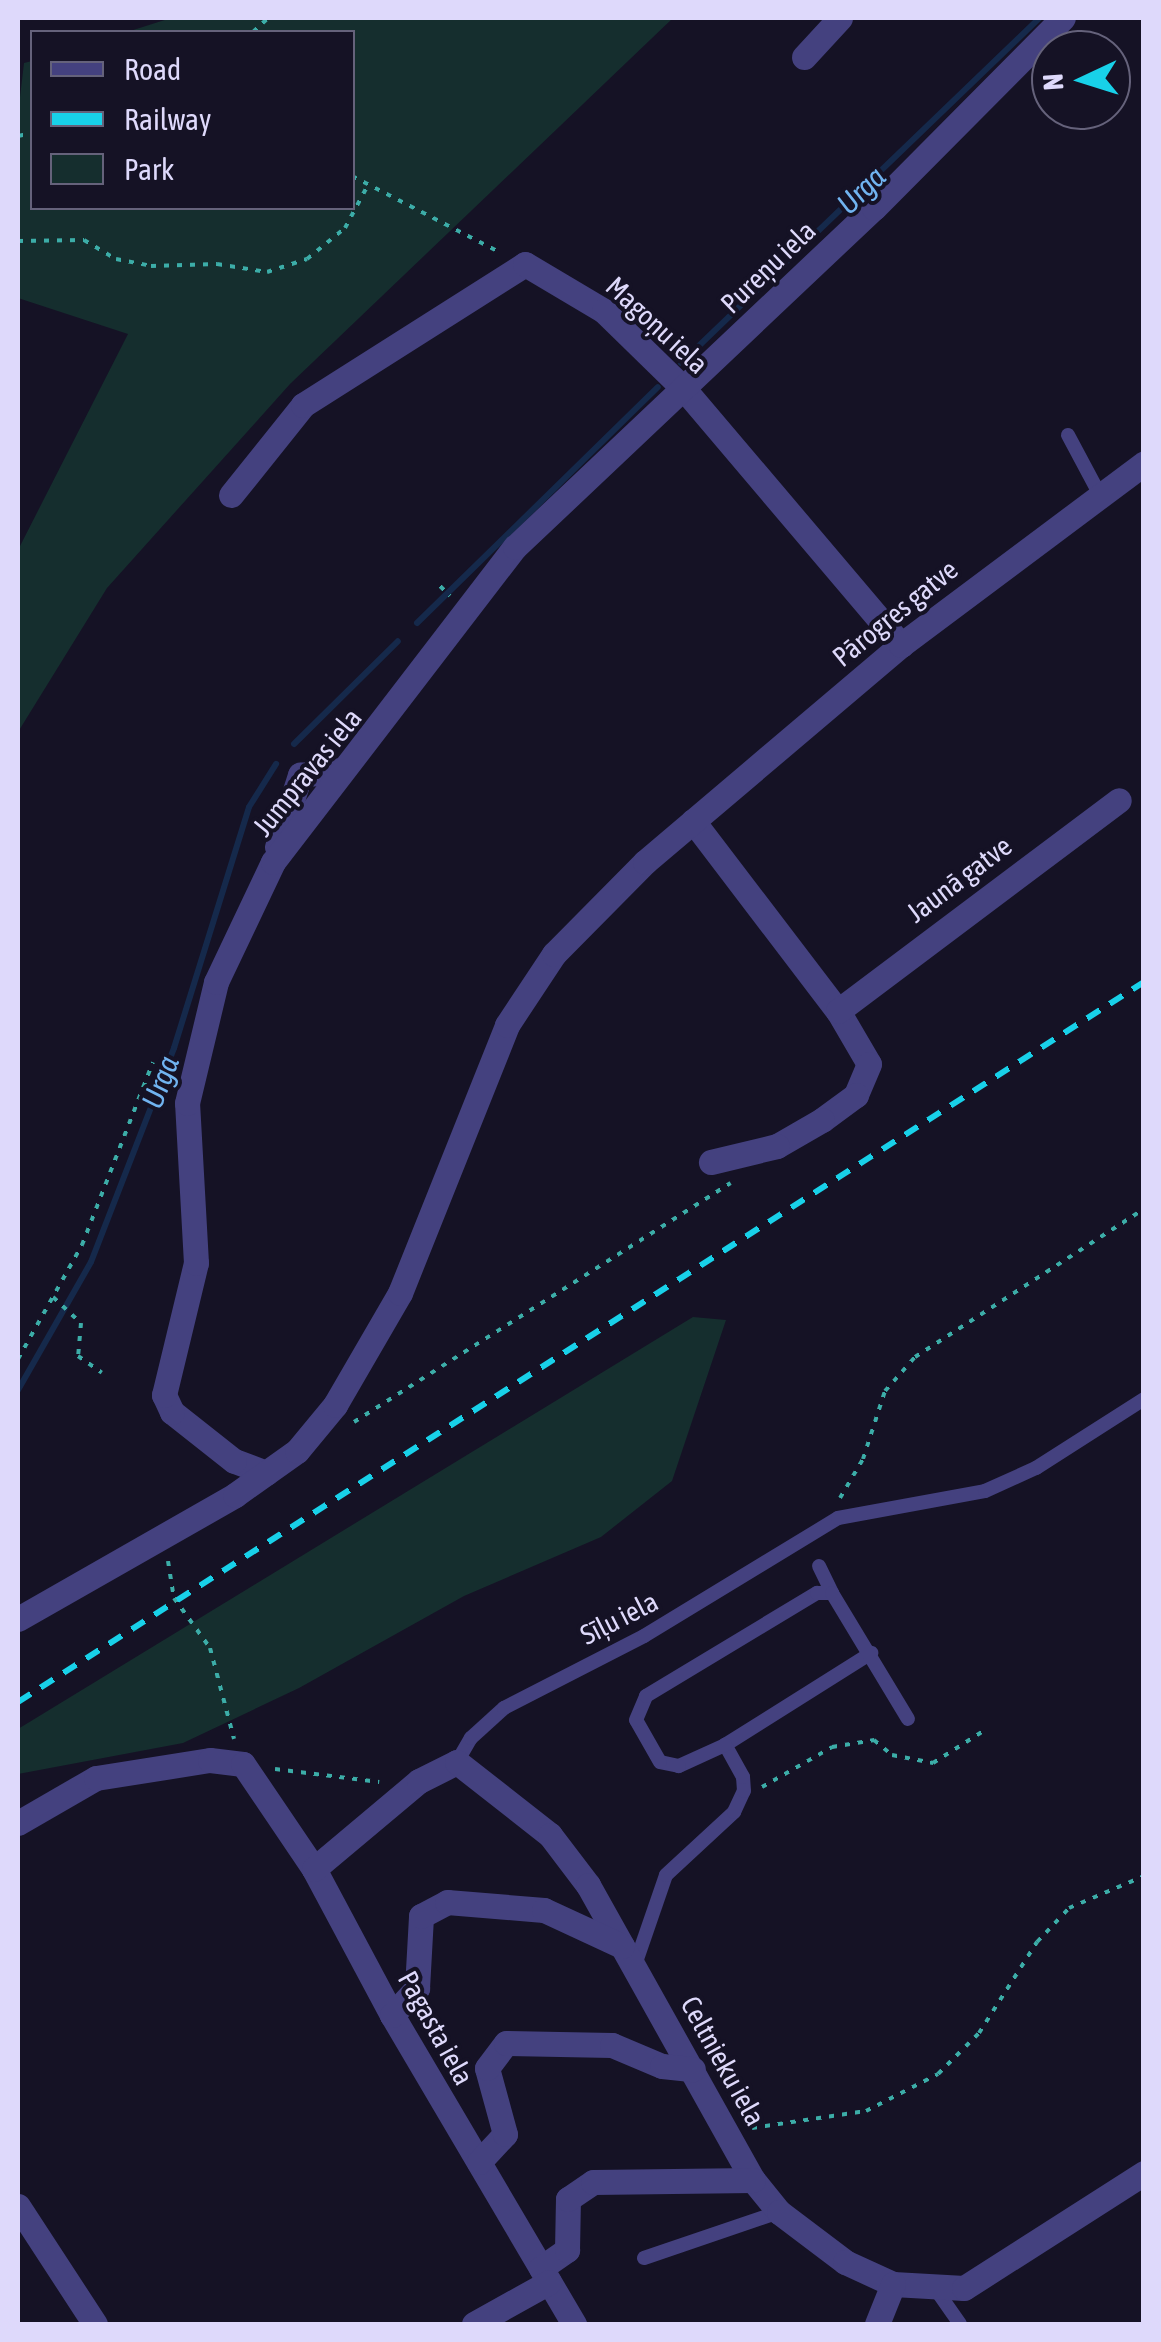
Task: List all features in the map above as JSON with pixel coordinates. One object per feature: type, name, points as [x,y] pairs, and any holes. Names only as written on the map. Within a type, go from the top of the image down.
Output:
[{"type":"street","points":[[804,57],[840,18]]},
{"type":"street","name":"Pureņu iela","points":[[684,389],[1063,18]]},
{"type":"street","points":[[231,495],[303,406],[525,264]]},
{"type":"street","name":"Magoņu iela","points":[[525,264],[604,312],[684,389],[900,645]]},
{"type":"street","name":"Jumpravas iela","points":[[266,1472],[234,1462],[172,1412],[164,1395],[196,1264],[190,1091],[216,982],[273,862],[300,775],[342,770],[387,721],[515,547],[684,389]]},
{"type":"street","name":"Pārogres gatve","points":[[694,821],[900,645],[1098,493],[1144,463]]},
{"type":"street","name":"Jaunā gatve","points":[[838,1011],[1119,800]]},
{"type":"street","points":[[18,1619],[266,1472],[296,1451],[335,1405],[400,1293],[507,1025],[527,991],[593,910],[694,821],[838,1011],[869,1064],[856,1095],[777,1146],[710,1162]]},
{"type":"street","points":[[18,1823],[96,1778],[210,1760],[243,1764]]},
{"type":"street","points":[[314,1868],[418,1780],[457,1762]]},
{"type":"street","name":"Celtnieku iela","points":[[457,1762],[550,1835],[628,1955],[754,2180],[779,2212],[845,2262],[893,2284],[938,2292],[989,2276],[1144,2173]]},
{"type":"street","name":"Pagasta iela","points":[[243,1764],[314,1868],[392,2015],[574,2324]]},
{"type":"street","points":[[392,2015],[417,1988],[420,1916],[447,1902],[544,1910],[628,1955]]},
{"type":"street","points":[[479,2162],[505,2134],[487,2068],[506,2042],[612,2045],[662,2066],[693,2070]]},
{"type":"street","points":[[474,2324],[545,2275],[566,2250],[568,2198],[593,2182],[754,2180]]},
{"type":"street","points":[[18,2206],[96,2324]]},
{"type":"street","points":[[877,2324],[893,2284]]},
{"type":"lane","points":[[1068,436],[1098,493]]},
{"type":"lane","name":"Sīļu iela","points":[[457,1762],[471,1738],[504,1708],[644,1636],[818,1532],[876,1507],[984,1491],[1036,1468],[1144,1400]]},
{"type":"lane","points":[[819,1566],[908,1719]]},
{"type":"lane","points":[[832,1593],[817,1592],[646,1696],[636,1720],[668,1767],[724,1746],[870,1654]]},
{"type":"lane","points":[[628,1955],[666,1875],[738,1801],[744,1777],[724,1746]]},
{"type":"lane","points":[[644,2258],[779,2212]]},
{"type":"lane","points":[[938,2292],[960,2324]]},
{"type":"path","points":[[355,177],[420,217],[525,264]]},
{"type":"path","points":[[18,242],[84,240],[116,259],[151,266],[217,264],[268,272],[307,260],[346,228],[369,183]]},
{"type":"path","points":[[18,1359],[108,1184],[153,1062]]},
{"type":"path","points":[[343,1429],[733,1182]]},
{"type":"path","points":[[818,1532],[856,1475],[885,1391],[915,1357],[1144,1209]]},
{"type":"path","points":[[52,1297],[81,1323],[78,1356],[102,1373]]},
{"type":"path","points":[[181,1525],[166,1567],[168,1587],[210,1648],[243,1764],[354,1783],[418,1780]]},
{"type":"path","points":[[738,1801],[832,1747],[874,1740],[892,1755],[932,1763],[986,1730]]},
{"type":"path","points":[[728,2131],[840,2119],[938,2074],[979,2033],[1037,1942],[1069,1908],[1144,1876]]},
{"type":"green space","points":[[171,18],[673,18],[290,384],[107,588],[18,732],[18,550],[128,334],[18,298],[18,114],[24,63],[30,62],[30,210],[355,210],[355,30],[133,30]]},
{"type":"green space","points":[[693,1317],[726,1320],[672,1481],[601,1537],[464,1596],[299,1688],[183,1743],[18,1774],[18,1729]]},
{"type":"waterway","name":"Urga","points":[[681,363],[1040,18]]},
{"type":"waterway","name":"Urga","points":[[417,623],[658,387]]},
{"type":"waterway","name":"Urga","points":[[294,744],[398,641]]},
{"type":"waterway","name":"Urga","points":[[18,1390],[91,1262],[174,1048],[249,807],[276,764]]},
{"type":"railway","points":[[18,1702],[1144,982]]}]
